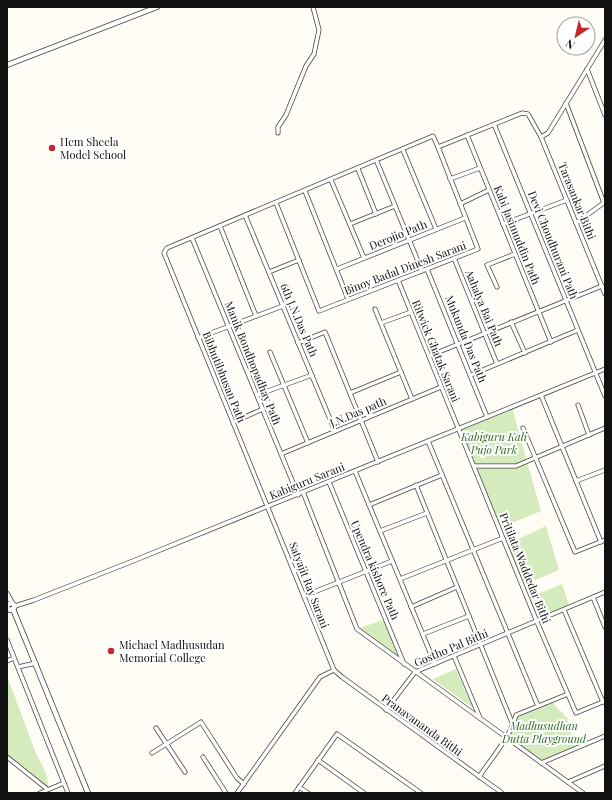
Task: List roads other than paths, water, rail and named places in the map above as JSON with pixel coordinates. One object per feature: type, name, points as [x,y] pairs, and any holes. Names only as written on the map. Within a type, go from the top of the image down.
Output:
[{"type":"street","points":[[7,65],[157,7]]},
{"type":"street","points":[[278,134],[278,127],[288,111],[306,66],[314,54],[319,30],[313,7]]},
{"type":"street","points":[[192,238],[377,162],[433,136],[438,147],[522,113],[528,114],[541,137],[548,133],[605,40]]},
{"type":"street","points":[[587,69],[605,115]]},
{"type":"street","points":[[566,103],[604,202],[576,223]]},
{"type":"street","name":"Devi Choudhurani Path","points":[[494,124],[605,396]]},
{"type":"street","name":"Kabi Jasimuddin Path","points":[[467,135],[551,342]]},
{"type":"street","name":"Tarasankar Bithi","points":[[541,137],[605,294]]},
{"type":"street","name":"Binoy Badal Dinesh Sarani","points":[[276,203],[319,310],[478,249],[438,147]]},
{"type":"street","points":[[403,150],[436,229]]},
{"type":"street","points":[[377,162],[422,271]]},
{"type":"street","points":[[450,179],[480,168]]},
{"type":"street","points":[[358,169],[376,214]]},
{"type":"street","points":[[331,180],[364,258]]},
{"type":"street","points":[[460,204],[489,190]]},
{"type":"street","points":[[305,191],[348,299]]},
{"type":"street","points":[[503,224],[567,200]]},
{"type":"street","points":[[350,224],[395,206]]},
{"type":"street","name":"6th J.N.Das Path","points":[[245,216],[335,431]]},
{"type":"street","name":"Derojio Path","points":[[337,269],[466,218]]},
{"type":"street","points":[[220,226],[256,316]]},
{"type":"street","name":"Bibhutibhusan Path","points":[[192,238],[167,248],[164,253],[268,507]]},
{"type":"street","name":"Manik Bondhopadhay Path","points":[[192,238],[298,495]]},
{"type":"street","points":[[497,287],[488,265],[515,254]]},
{"type":"street","name":"Aahalya Bai Path","points":[[454,258],[497,364]]},
{"type":"street","points":[[269,272],[299,260]]},
{"type":"street","name":"Mukunda Das Path","points":[[427,269],[487,417]]},
{"type":"street","name":"Ritwick Ghatak Sarani","points":[[398,280],[458,428]]},
{"type":"street","points":[[429,356],[602,286]]},
{"type":"street","points":[[198,338],[283,306]]},
{"type":"street","points":[[375,309],[412,399]]},
{"type":"street","points":[[381,323],[411,312]]},
{"type":"street","points":[[511,322],[525,353]]},
{"type":"street","name":"Aahalya Bai Path","points":[[471,375],[578,330]]},
{"type":"street","points":[[298,343],[325,332],[378,462]]},
{"type":"street","points":[[270,352],[308,443]]},
{"type":"street","name":"Kabiguru Sarani","points":[[10,605],[25,603],[268,507],[605,369]]},
{"type":"street","points":[[350,393],[400,372]]},
{"type":"street","points":[[257,395],[312,375]]},
{"type":"street","name":"J.N.Das path","points":[[281,454],[442,387]]},
{"type":"street","points":[[523,428],[575,552],[603,541],[576,481],[541,395]]},
{"type":"street","points":[[578,405],[588,435]]},
{"type":"street","points":[[233,422],[263,409]]},
{"type":"street","name":"Pritilata Waddedar Bithi","points":[[458,428],[537,622],[576,713],[604,702]]},
{"type":"street","points":[[474,466],[516,466],[605,428]]},
{"type":"street","points":[[428,441],[538,706]]},
{"type":"street","points":[[355,471],[435,664]]},
{"type":"street","points":[[576,481],[604,472]]},
{"type":"street","points":[[369,505],[442,475]]},
{"type":"street","name":"Upendra kishore Path","points":[[329,482],[405,664]]},
{"type":"street","points":[[416,486],[513,725]]},
{"type":"street","points":[[303,492],[357,629],[583,793]]},
{"type":"street","name":"Satyajit Ray Sarani","points":[[268,507],[334,670]]},
{"type":"street","points":[[380,531],[427,513]]},
{"type":"street","points":[[400,580],[503,538]]},
{"type":"street","points":[[304,596],[338,581],[392,561]]},
{"type":"street","points":[[411,607],[457,587]]},
{"type":"street","name":"Gostho Pal Bithi","points":[[386,710],[415,672],[537,622],[605,592]]},
{"type":"street","points":[[7,594],[10,605],[36,663],[88,793]]},
{"type":"street","points":[[593,597],[605,627]]},
{"type":"street","points":[[564,610],[604,702]]},
{"type":"street","points":[[422,634],[469,616]]},
{"type":"street","points":[[7,640],[68,793]]},
{"type":"street","points":[[454,656],[480,718]]},
{"type":"street","points":[[7,661],[14,658]]},
{"type":"street","points":[[18,667],[36,663]]},
{"type":"street","points":[[237,793],[320,677],[334,670]]},
{"type":"street","name":"Pranavananda Bithi","points":[[334,670],[386,710],[502,793]]},
{"type":"street","points":[[479,776],[506,737],[513,725],[516,715],[568,694]]},
{"type":"street","points":[[152,753],[201,722],[237,778],[244,784]]},
{"type":"street","points":[[156,728],[185,772]]},
{"type":"street","points":[[294,793],[337,734],[415,792],[420,793]]},
{"type":"street","points":[[541,763],[605,736]]},
{"type":"street","points":[[7,757],[47,789]]},
{"type":"street","points":[[203,757],[226,793]]},
{"type":"street","points":[[318,760],[364,793]]},
{"type":"street","points":[[568,782],[605,766]]},
{"type":"street","points":[[40,793],[64,783]]},
{"type":"street","points":[[299,787],[308,793]]},
{"type":"place","name":"Hem Sheela Model School","points":[[52,148]]},
{"type":"place","name":"Michael Madhusudan Memorial College","points":[[111,651]]},
{"type":"park label","name":"Kabiguru Kali Pujo Park","points":[[494,443]]},
{"type":"park label","name":"Madhusudhan Dutta Playground","points":[[544,732]]}]
